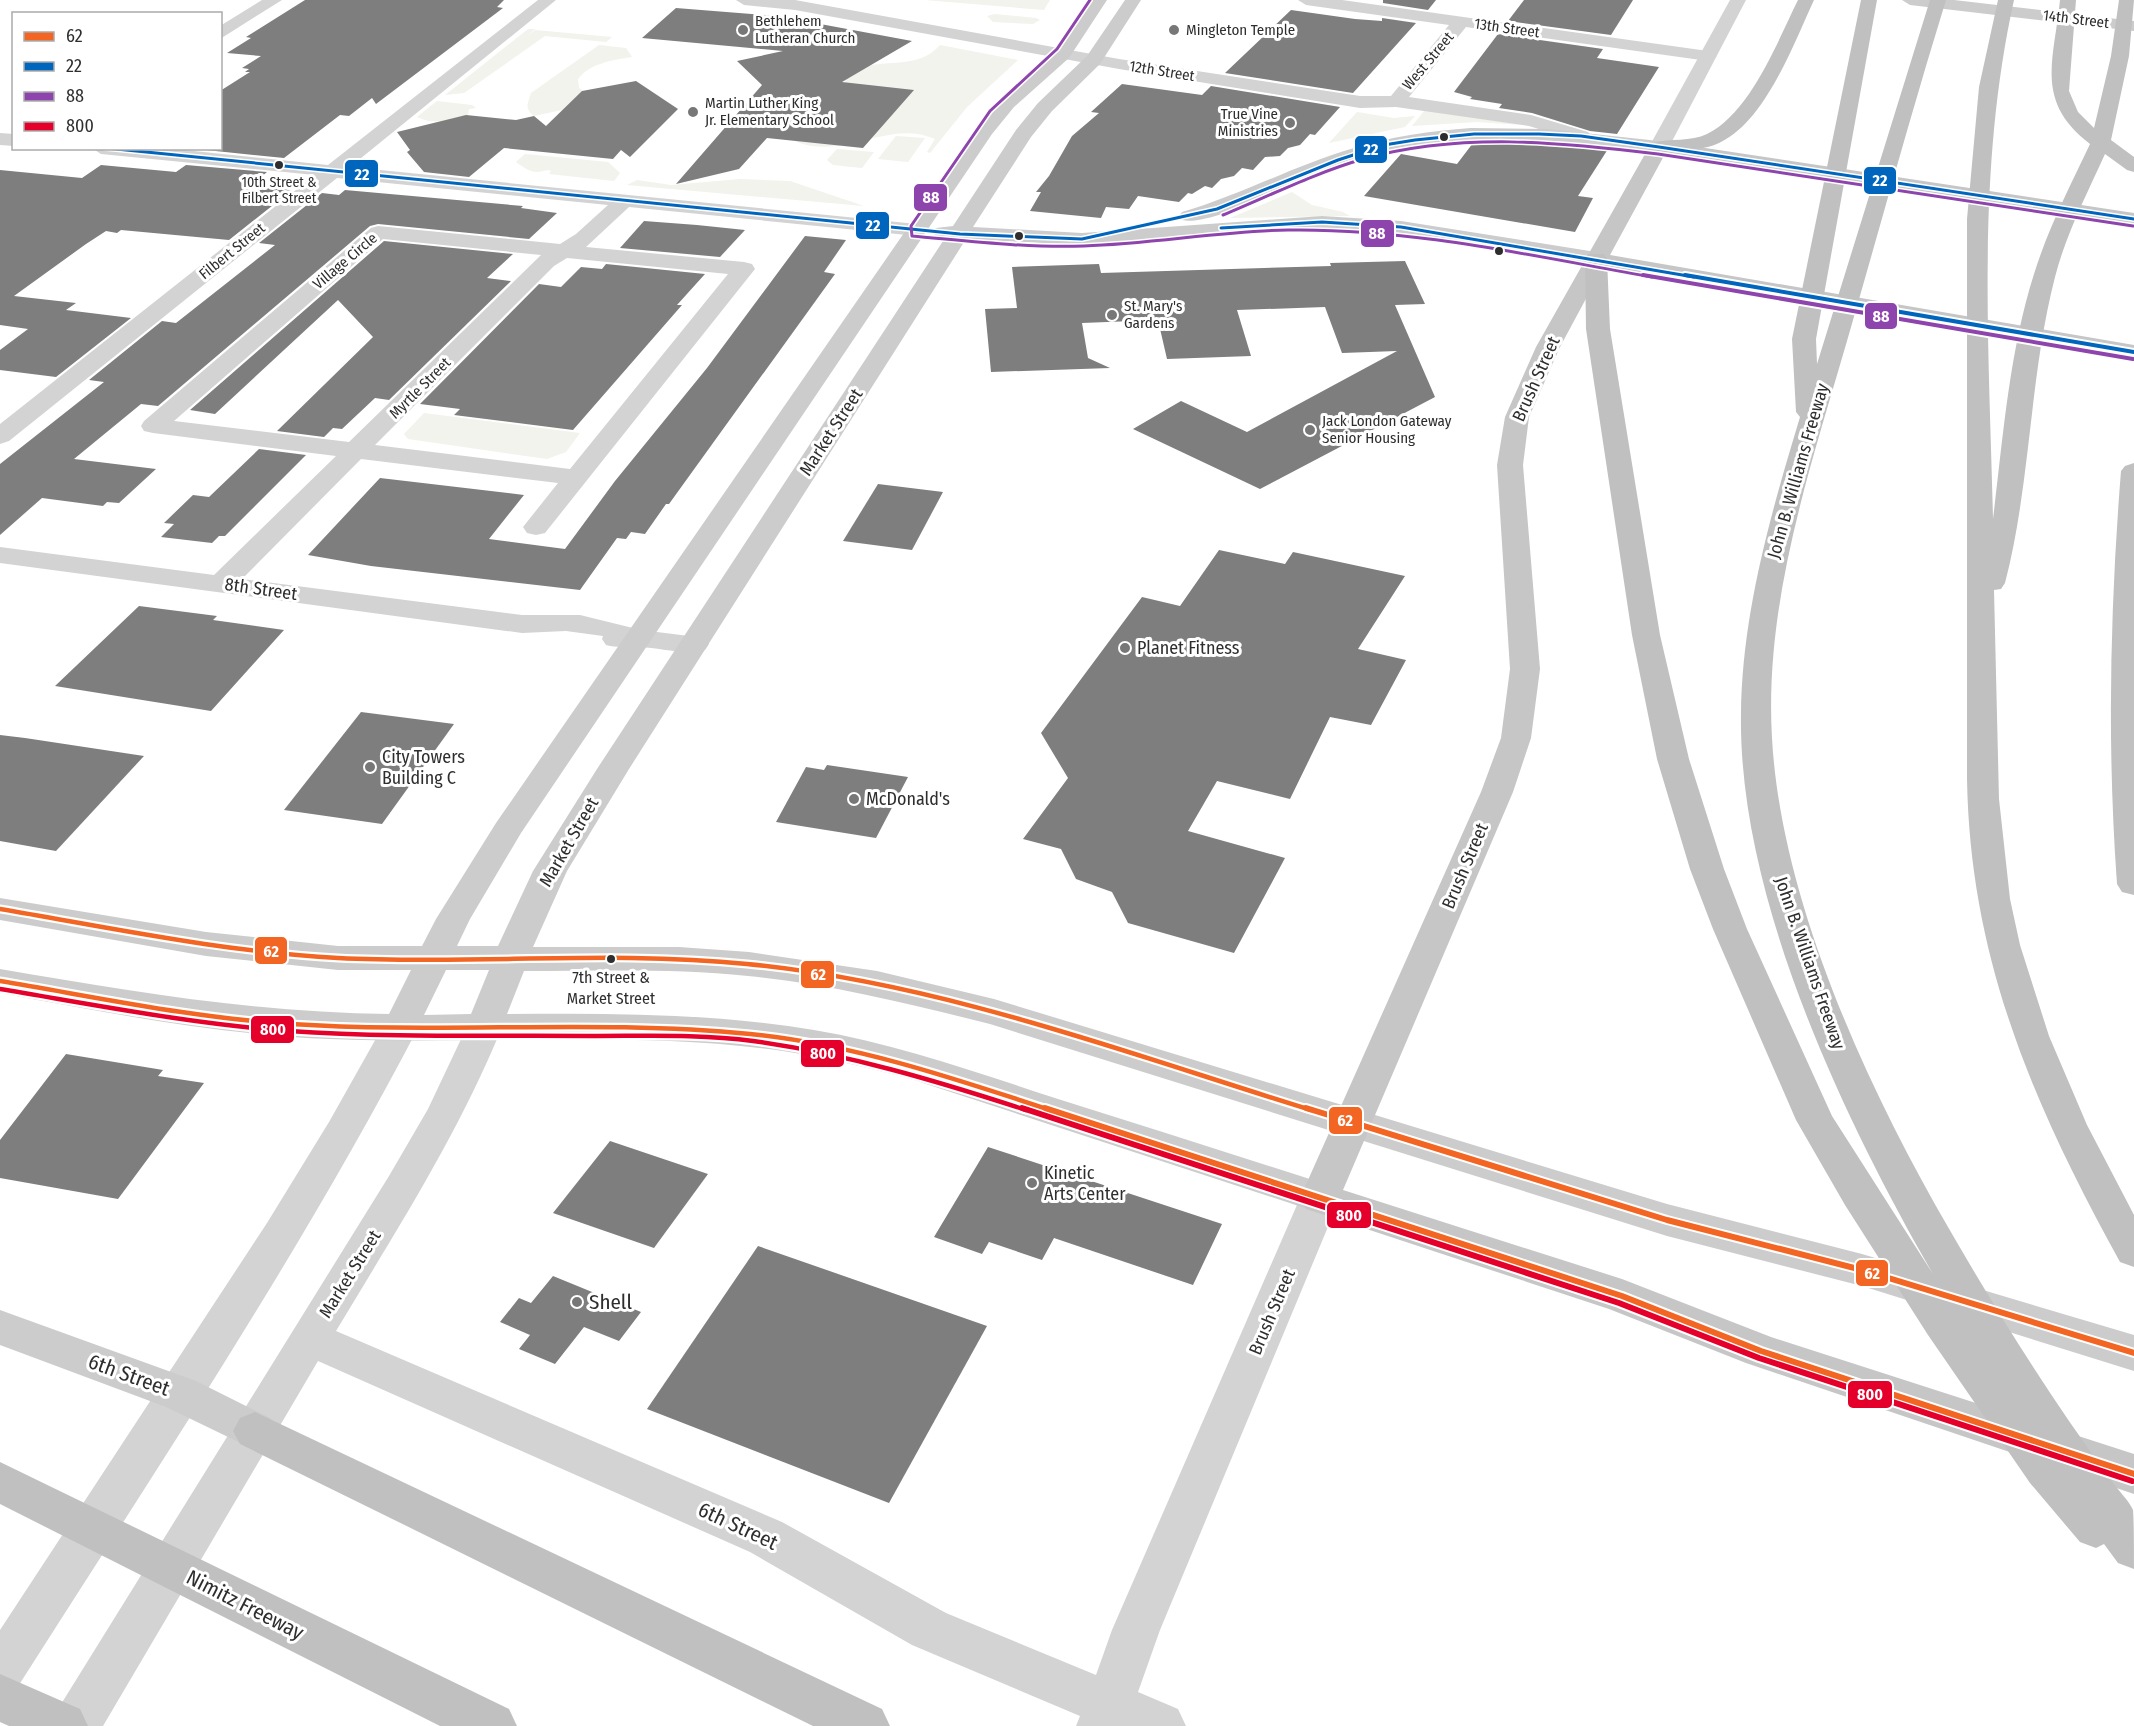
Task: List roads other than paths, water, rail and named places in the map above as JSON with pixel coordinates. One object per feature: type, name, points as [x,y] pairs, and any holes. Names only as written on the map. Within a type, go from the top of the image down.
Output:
[{"type":"highway","points":[[1659,147],[1713,138],[1726,130],[1764,83],[1806,0]]},
{"type":"highway","points":[[1810,428],[1804,339],[1869,0]]},
{"type":"highway","name":"John B. Williams Freeway","points":[[1938,0],[1900,116],[1782,521],[1766,592],[1758,672],[1757,763],[1765,813],[1794,926],[1840,1054],[1875,1131],[1948,1265],[2002,1353],[2061,1445],[2134,1548]]},
{"type":"highway","points":[[2006,0],[1988,86],[1978,193],[1976,282],[1983,795],[1992,898],[2006,956],[2053,1088],[2134,1251]]},
{"type":"highway","points":[[2068,0],[2060,91],[2065,106],[2078,123],[2134,166]]},
{"type":"highway","points":[[1981,619],[2004,535],[2024,373],[2044,276],[2057,238],[2101,140],[2120,56],[2127,0]]},
{"type":"highway","points":[[1596,260],[1599,339],[1646,635],[1673,759],[1707,869],[1730,929],[1815,1120],[1943,1323],[2046,1469],[2134,1571]]},
{"type":"highway","points":[[2134,471],[2125,608],[2124,674],[2126,768],[2134,884]]},
{"type":"highway","points":[[255,1431],[636,1613],[852,1720]]},
{"type":"highway","name":"Nimitz Freeway","points":[[0,1482],[279,1623],[492,1726]]},
{"type":"highway","points":[[0,1697],[63,1726]]},
{"type":"main road","points":[[400,1028],[469,891],[507,830],[637,638],[996,116],[1063,54],[1099,0]]},
{"type":"main road","name":"Market Street","points":[[484,1027],[509,960],[550,871],[694,644],[1034,120],[1094,60],[1133,0]]},
{"type":"main road","name":"14th Street","points":[[1910,0],[2134,26]]},
{"type":"main road","name":"12th Street","points":[[1323,166],[1360,152],[1415,140],[1474,134],[1581,136],[2132,219]]},
{"type":"main road","name":"Brush Street","points":[[1320,1198],[1497,792],[1516,738],[1526,669],[1511,484],[1513,431],[1522,402],[1534,374],[1659,147]]},
{"type":"main road","points":[[1082,239],[1217,209],[1323,166]]},
{"type":"main road","points":[[1323,166],[1307,185],[1315,200],[1370,215],[1401,227]]},
{"type":"main road","points":[[917,230],[1082,239],[1160,235],[1287,222],[1401,227],[2126,351]]},
{"type":"main road","points":[[0,909],[268,952],[338,958],[679,959],[749,964],[877,983],[994,1012],[1667,1220],[1862,1270],[2134,1353]]},
{"type":"main road","points":[[0,981],[227,1019],[400,1028],[658,1027],[725,1031],[843,1049],[955,1079],[1622,1296],[1761,1351],[2134,1474]]},
{"type":"main road","name":"6th Street","points":[[0,1327],[181,1394],[255,1431]]},
{"type":"street","points":[[222,33],[274,0]]},
{"type":"street","name":"Filbert Street","points":[[0,436],[548,0]]},
{"type":"street","name":"12th Street","points":[[744,0],[795,5],[1094,60],[1360,102],[1395,101],[1531,122],[1581,136]]},
{"type":"street","name":"13th Street","points":[[1305,0],[1708,56]]},
{"type":"street","name":"Brush Street","points":[[1659,147],[1738,0]]},
{"type":"street","name":"West Street","points":[[1395,101],[1461,22]]},
{"type":"street","points":[[121,150],[917,230]]},
{"type":"street","name":"Myrtle Street","points":[[221,584],[546,261],[584,239],[626,199]]},
{"type":"street","name":"Village Circle","points":[[536,527],[744,269],[378,232],[153,426],[576,477]]},
{"type":"street","name":"8th Street","points":[[0,555],[522,624],[540,633],[594,640],[637,638],[694,644]]},
{"type":"street","name":"Market Street","points":[[75,1726],[429,1144],[467,1070],[484,1027]]},
{"type":"street","points":[[0,1672],[181,1394],[349,1124],[400,1028]]},
{"type":"street","name":"Brush Street","points":[[1106,1715],[1136,1630],[1320,1198]]},
{"type":"street","name":"6th Street","points":[[309,1338],[766,1536],[928,1629],[1106,1715],[1161,1726]]},
{"type":"place","name":"Bethlehem Lutheran Church","points":[[743,30]]},
{"type":"place","name":"Mingleton Temple","points":[[1174,30]]},
{"type":"place","name":"Martin Luther King Jr. Elementary School","points":[[693,112]]},
{"type":"place","name":"True Vine Ministries","points":[[1290,123]]},
{"type":"place","name":"10th Street & Filbert Street","points":[[279,165]]},
{"type":"place","name":"St. Mary's Gardens","points":[[1112,315]]},
{"type":"place","name":"Jack London Gateway Senior Housing","points":[[1310,430]]},
{"type":"place","name":"Planet Fitness","points":[[1125,648]]},
{"type":"place","name":"City Towers Building C","points":[[370,767]]},
{"type":"place","name":"McDonald's","points":[[854,799]]},
{"type":"place","name":"7th Street & Market Street","points":[[611,959]]},
{"type":"place","name":"Kinetic Arts Center","points":[[1032,1183]]},
{"type":"place","name":"Shell","points":[[577,1302]]}]
